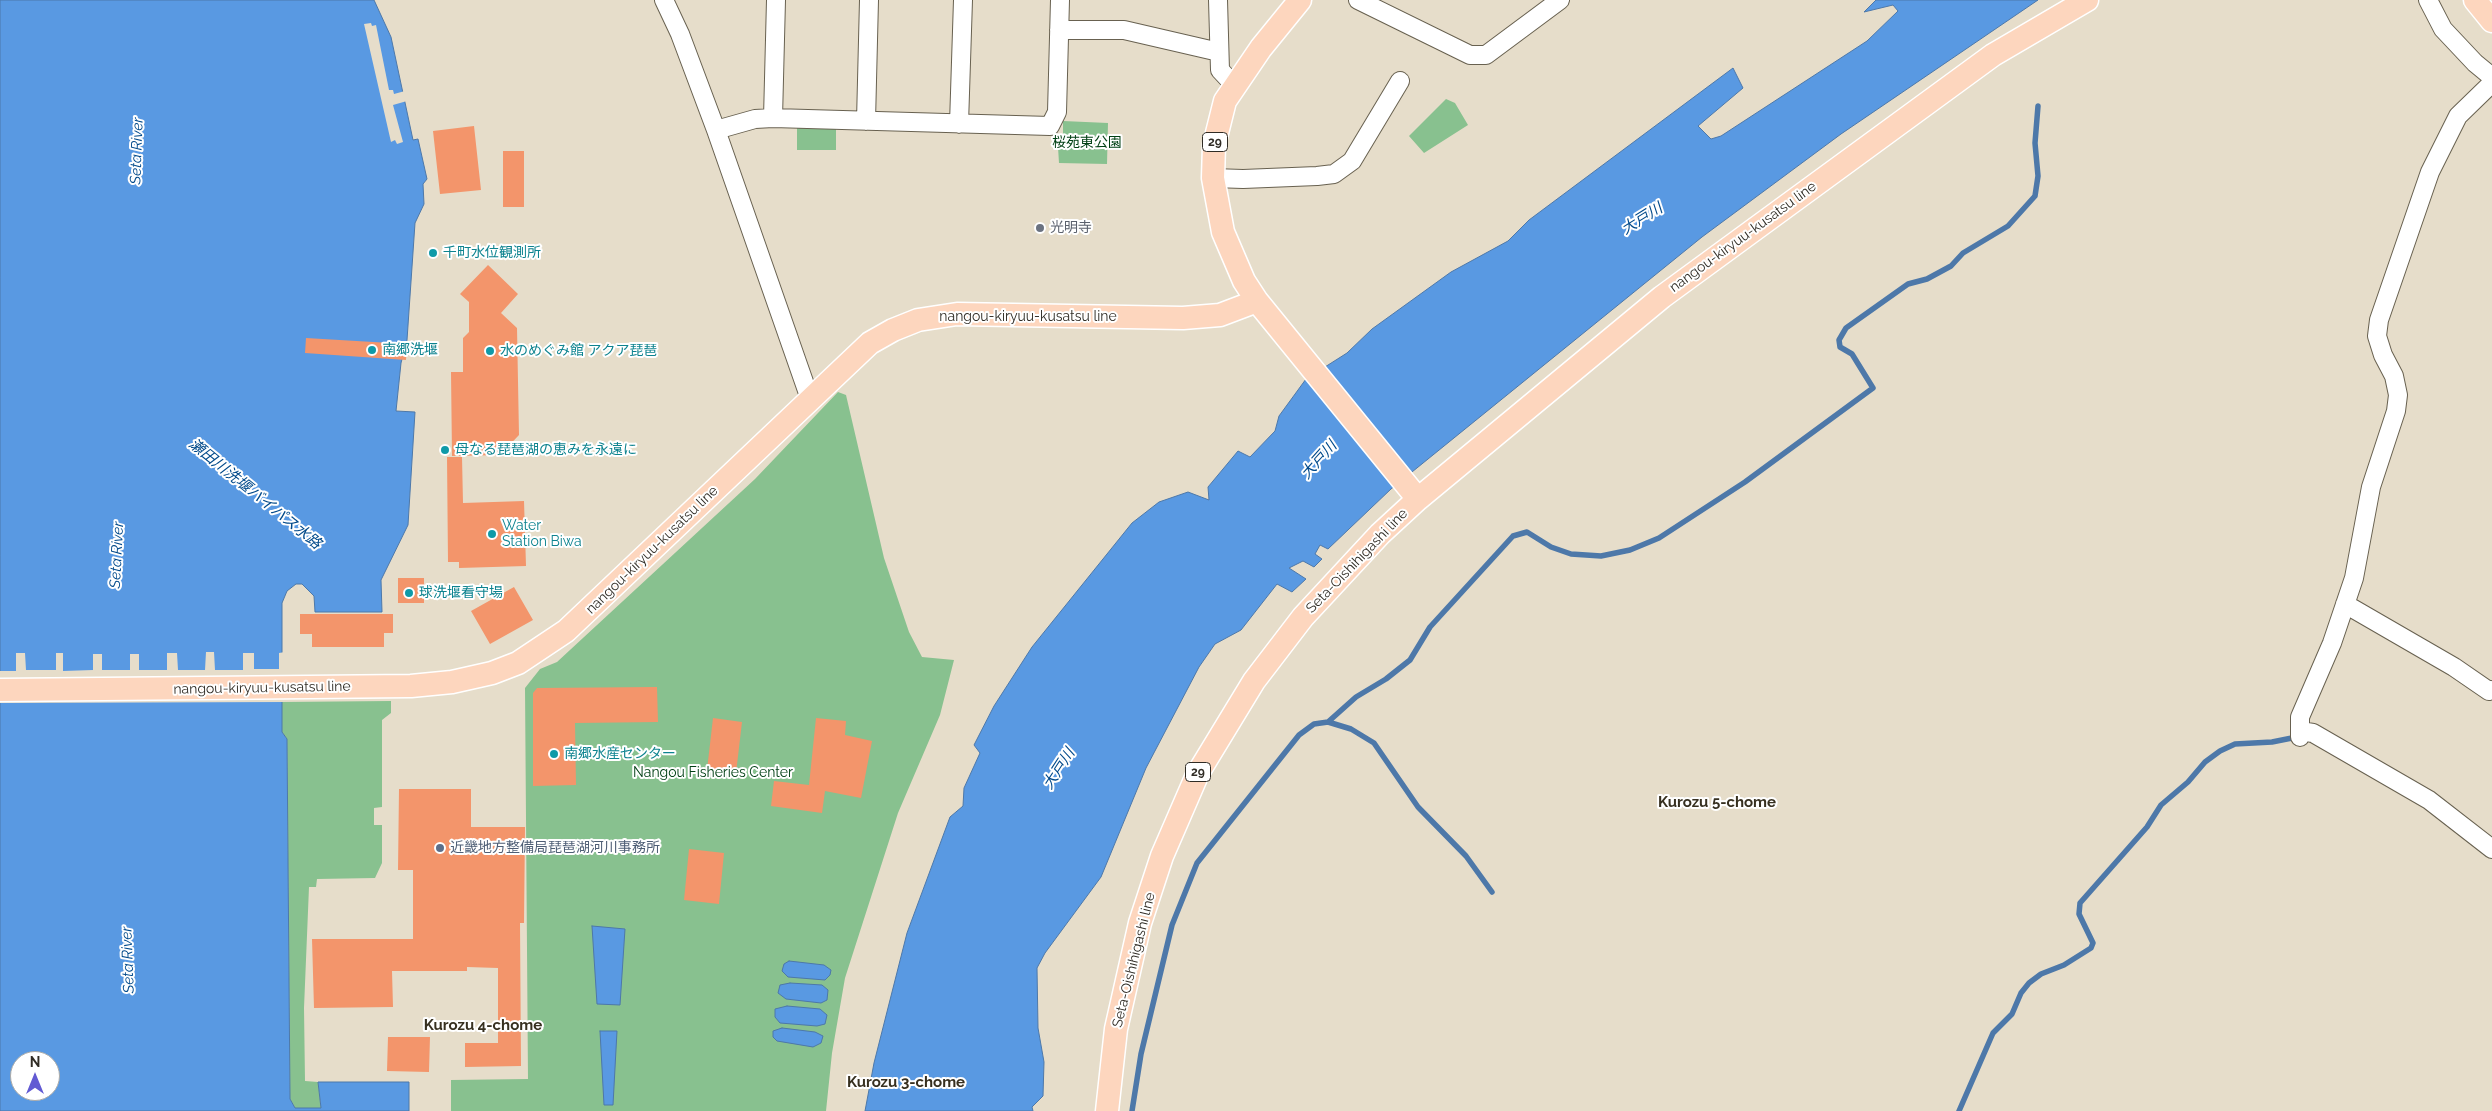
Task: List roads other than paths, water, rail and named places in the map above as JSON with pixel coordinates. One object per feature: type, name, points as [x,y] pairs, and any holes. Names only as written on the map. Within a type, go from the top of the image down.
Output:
[{"type":"main road","name":"29","points":[[1300,0],[1234,86],[1225,101],[1214,145],[1213,178],[1223,232],[1244,281],[1263,308],[1413,492]]},
{"type":"main road","name":"nangou-kiryuu-kusatsu line","points":[[1413,492],[1662,297],[1993,55],[2087,0]]},
{"type":"main road","points":[[2475,0],[2492,21]]},
{"type":"main road","name":"nangou-kiryuu-kusatsu line","points":[[0,690],[411,686],[452,682],[492,673],[518,663],[566,631],[870,343],[893,330],[918,320],[957,314],[1183,318],[1220,315],[1263,308]]},
{"type":"main road","name":"Seta-Oishihigashi line","points":[[1107,1111],[1116,1029],[1140,923],[1162,856],[1198,773],[1254,681],[1303,618],[1380,534],[1413,492]]},
{"type":"street","points":[[664,0],[680,34],[716,130],[810,399]]},
{"type":"street","points":[[773,118],[776,0]]},
{"type":"street","points":[[866,121],[869,0]]},
{"type":"street","points":[[960,124],[963,0]]},
{"type":"street","points":[[716,130],[755,119],[773,118],[1050,126],[1057,112],[1060,0]]},
{"type":"street","points":[[1218,0],[1220,70],[1234,86]]},
{"type":"street","points":[[1358,0],[1470,55],[1486,55],[1560,0]]},
{"type":"street","points":[[2428,0],[2443,29],[2475,64],[2492,77]]},
{"type":"street","points":[[1059,30],[1124,30],[1219,52]]},
{"type":"street","points":[[1213,178],[1252,179],[1334,174],[1352,160],[1400,80]]},
{"type":"street","points":[[2492,83],[2458,116],[2430,172],[2379,320],[2377,336],[2383,355],[2394,376],[2398,395],[2396,412],[2372,487],[2354,578],[2346,604],[2332,643],[2300,717],[2300,734],[2313,734],[2429,800],[2492,849]]},
{"type":"street","points":[[2346,604],[2454,667],[2489,691],[2492,690]]},
{"type":"water","points":[[0,0],[374,0],[391,37],[413,140],[418,139],[427,179],[423,184],[424,204],[415,223],[407,340],[401,363],[396,411],[415,412],[408,525],[381,580],[382,612],[315,612],[314,596],[302,584],[296,584],[287,591],[282,603],[282,732],[287,739],[290,1099],[295,1108],[321,1108],[318,1082],[409,1082],[409,1111],[0,1111]]},
{"type":"water","name":"大戸川","points":[[1876,0],[2038,0],[1841,134],[1702,237],[1391,489],[1328,549],[1320,545],[1315,554],[1322,559],[1314,567],[1303,561],[1289,568],[1306,579],[1292,592],[1277,584],[1241,630],[1215,644],[1199,667],[1146,768],[1101,877],[1045,953],[1037,968],[1038,1028],[1044,1062],[1043,1096],[1032,1107],[1033,1111],[865,1111],[874,1063],[907,933],[950,817],[963,806],[964,788],[980,753],[974,745],[994,706],[1032,647],[1132,523],[1159,502],[1188,492],[1209,500],[1208,487],[1238,451],[1250,457],[1275,431],[1279,416],[1306,379],[1347,353],[1372,329],[1451,272],[1508,241],[1529,220],[1733,68],[1743,88],[1698,126],[1711,139],[1721,136],[1867,41],[1898,11],[1893,5],[1864,12]]},
{"type":"water","points":[[592,926],[625,929],[620,1005],[597,1004]]},
{"type":"water","points":[[789,961],[824,965],[831,970],[830,975],[825,980],[788,977],[782,971],[784,964]]},
{"type":"water","points":[[790,983],[822,985],[828,990],[827,1000],[821,1003],[786,999],[778,993],[780,985]]},
{"type":"water","points":[[787,1006],[820,1009],[827,1015],[825,1024],[817,1026],[780,1023],[775,1017],[775,1009]]},
{"type":"water","points":[[782,1028],[815,1032],[823,1036],[821,1043],[813,1047],[777,1041],[773,1037],[773,1031]]},
{"type":"water","points":[[600,1031],[617,1031],[613,1105],[604,1105]]},
{"type":"waterway","points":[[1132,1111],[1141,1054],[1172,925],[1197,863],[1299,735],[1314,724],[1328,722],[1356,697],[1386,679],[1410,660],[1430,627],[1513,536],[1527,532],[1551,547],[1571,554],[1601,556],[1630,550],[1659,538],[1745,482],[1873,388],[1852,354],[1840,347],[1839,340],[1846,328],[1908,284],[1927,279],[1951,266],[1963,253],[2008,226],[2035,196],[2038,176],[2035,143],[2038,106]]},
{"type":"waterway","points":[[1328,722],[1351,729],[1374,743],[1418,807],[1466,856],[1492,892]]},
{"type":"waterway","points":[[1959,1111],[1993,1033],[2012,1014],[2021,993],[2029,983],[2041,974],[2064,965],[2091,948],[2093,943],[2079,914],[2080,903],[2147,827],[2161,805],[2188,782],[2205,762],[2220,751],[2235,744],[2272,742],[2292,738],[2296,734]]},
{"type":"place","name":"光明寺","points":[[1040,228]]},
{"type":"place","name":"千町水位観測所","points":[[433,253]]},
{"type":"place","name":"南郷洗堰","points":[[372,350]]},
{"type":"place","name":"水のめぐみ館 アクア琵琶","points":[[490,351]]},
{"type":"place","name":"母なる琵琶湖の恵みを永遠に","points":[[445,450]]},
{"type":"place","name":"Water Station Biwa","points":[[492,534]]},
{"type":"place","name":"球洗堰看守場","points":[[409,593]]},
{"type":"place","name":"南郷水産センター","points":[[554,754]]},
{"type":"place","name":"近畿地方整備局琵琶湖河川事務所","points":[[440,848]]},
{"type":"district","name":"Kurozu 5-chome","points":[[1717,802]]},
{"type":"district","name":"Kurozu 4-chome","points":[[483,1025]]},
{"type":"district","name":"Kurozu 3-chome","points":[[906,1082]]},
{"type":"park label","name":"桜苑東公園","points":[[1087,143]]},
{"type":"park label","name":"Nangou Fisheries Center","points":[[713,773]]},
{"type":"water label","name":"Seta River","points":[[137,151]]},
{"type":"water label","name":"瀬田川洗堰バイパス水路","points":[[255,494]]},
{"type":"water label","name":"Seta River","points":[[117,555]]},
{"type":"water label","name":"Seta River","points":[[128,960]]}]
